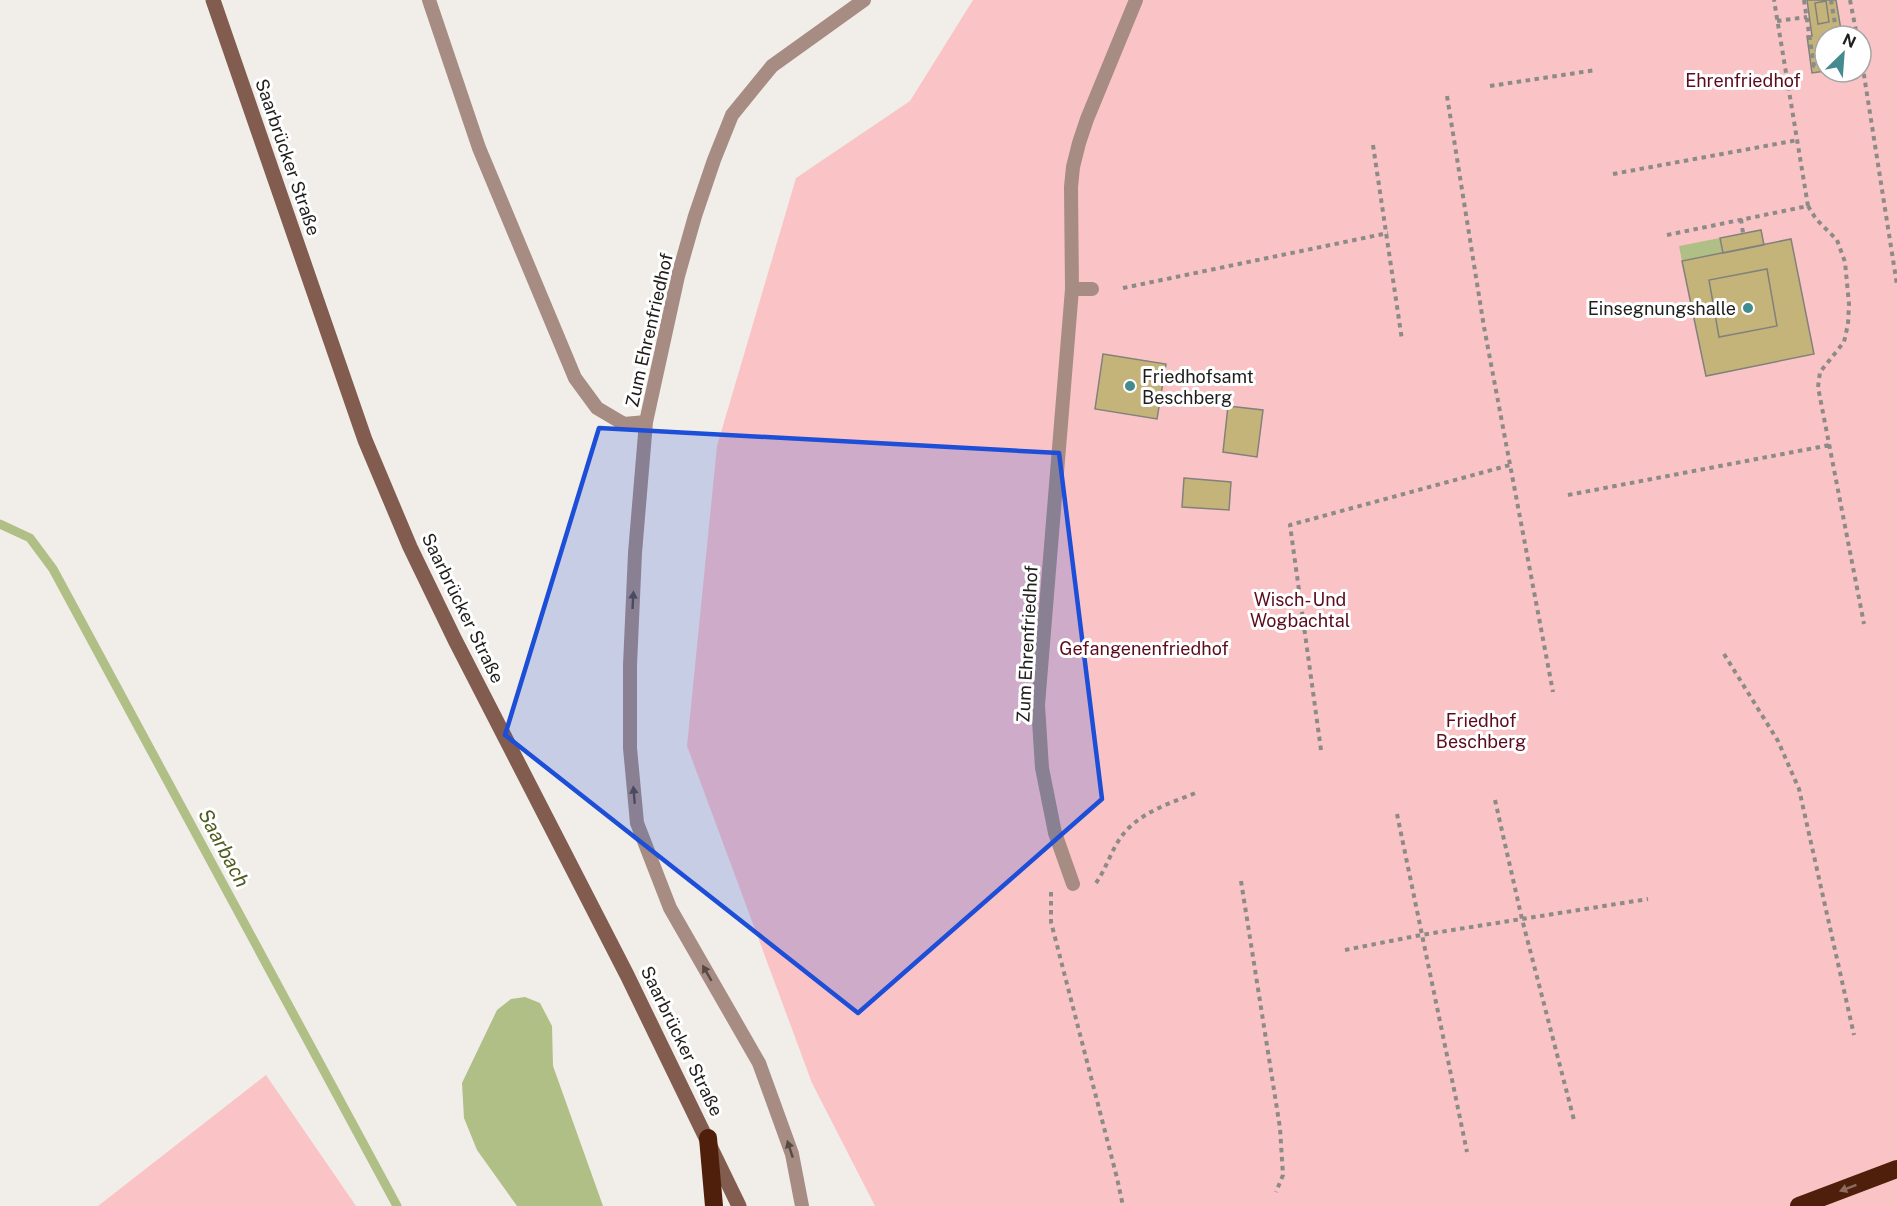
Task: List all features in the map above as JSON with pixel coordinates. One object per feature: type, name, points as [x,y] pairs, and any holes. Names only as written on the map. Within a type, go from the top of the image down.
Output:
[{"type":"highway","points":[[708,1138],[714,1206]]},
{"type":"highway","points":[[1799,1206],[1897,1169]]},
{"type":"main road","name":"Saarbrücker Straße","points":[[213,0],[365,440],[406,536],[455,640],[622,964],[739,1206]]},
{"type":"lane","name":"Zum Ehrenfriedhof","points":[[429,0],[479,148],[575,378],[597,408],[624,424],[646,422],[678,276],[692,226],[732,115],[772,66],[864,0]]},
{"type":"lane","name":"Zum Ehrenfriedhof","points":[[1074,884],[1055,833],[1042,768],[1038,705],[1072,289],[1071,187],[1073,167],[1087,119],[1136,0]]},
{"type":"lane","points":[[1072,289],[1092,289]]},
{"type":"lane","points":[[646,422],[635,553],[630,665],[630,747],[637,823],[670,908],[759,1063],[792,1154],[802,1206]]},
{"type":"path","points":[[1774,0],[1809,206],[1816,219],[1837,240],[1845,262],[1849,304],[1848,324],[1844,342],[1820,372],[1818,387],[1864,624]]},
{"type":"path","points":[[1804,0],[1813,59]]},
{"type":"path","points":[[1831,0],[1834,24]]},
{"type":"path","points":[[1850,0],[1855,24]]},
{"type":"path","points":[[1777,21],[1807,17]]},
{"type":"path","points":[[1490,86],[1596,70]]},
{"type":"path","points":[[1865,84],[1897,285]]},
{"type":"path","points":[[1447,96],[1484,327],[1553,692]]},
{"type":"path","points":[[1612,174],[1798,140]]},
{"type":"path","points":[[1373,145],[1388,233],[1402,340]]},
{"type":"path","points":[[1667,234],[1809,206]]},
{"type":"path","points":[[1741,219],[1743,233]]},
{"type":"path","points":[[1123,288],[1388,233]]},
{"type":"path","points":[[1568,495],[1830,445]]},
{"type":"path","points":[[1321,750],[1290,525],[1510,465]]},
{"type":"path","points":[[1724,654],[1778,741],[1799,789],[1854,1035]]},
{"type":"path","points":[[1107,862],[1121,836],[1138,820],[1153,810],[1198,792]]},
{"type":"path","points":[[1495,800],[1522,919],[1574,1120]]},
{"type":"path","points":[[1397,814],[1467,1152]]},
{"type":"path","points":[[1241,881],[1280,1128],[1283,1175],[1276,1192]]},
{"type":"path","points":[[1052,883],[1051,922],[1123,1206]]},
{"type":"path","points":[[1346,950],[1421,935],[1648,898]]},
{"type":"highlighted area","points":[[599,428],[1059,453],[1102,799],[858,1013],[505,735]]},
{"type":"green space","name":"Friedhof Beschberg","points":[[973,0],[1897,0],[1897,1206],[875,1206],[812,1083],[687,746],[717,446],[796,178],[910,101]]},
{"type":"green space","points":[[266,1075],[356,1206],[98,1206]]},
{"type":"shaded area","points":[[1720,238],[1723,253],[1682,261],[1679,246]]},
{"type":"shaded area","points":[[525,997],[540,1003],[552,1026],[553,1066],[603,1206],[517,1206],[477,1150],[464,1118],[462,1083],[497,1010],[511,999]]},
{"type":"building","points":[[1807,0],[1836,0],[1840,24],[1813,24],[1812,73],[1807,36],[1812,36]]},
{"type":"building","points":[[1826,1],[1829,22],[1818,24],[1815,3]]},
{"type":"building","points":[[1761,230],[1764,245],[1723,253],[1720,238]]},
{"type":"building","name":"Einsegnungshalle","points":[[1791,239],[1814,354],[1706,376],[1682,261]]},
{"type":"building","points":[[1767,269],[1777,326],[1719,337],[1709,280]]},
{"type":"building","name":"Friedhofsamt Beschberg","points":[[1103,354],[1166,364],[1157,419],[1095,409]]},
{"type":"building","points":[[1228,406],[1263,410],[1257,457],[1223,452]]},
{"type":"building","points":[[1184,478],[1231,482],[1229,510],[1182,507]]},
{"type":"waterway","name":"Saarbach","points":[[0,524],[30,538],[53,569],[397,1206]]},
{"type":"place","name":"Einsegnungshalle","points":[[1748,308]]},
{"type":"place","name":"Friedhofsamt Beschberg","points":[[1130,386]]},
{"type":"park label","name":"Ehrenfriedhof","points":[[1743,80]]},
{"type":"park label","name":"Wisch- Und Wogbachtal","points":[[1300,609]]},
{"type":"park label","name":"Gefangenenfriedhof","points":[[1144,648]]}]
